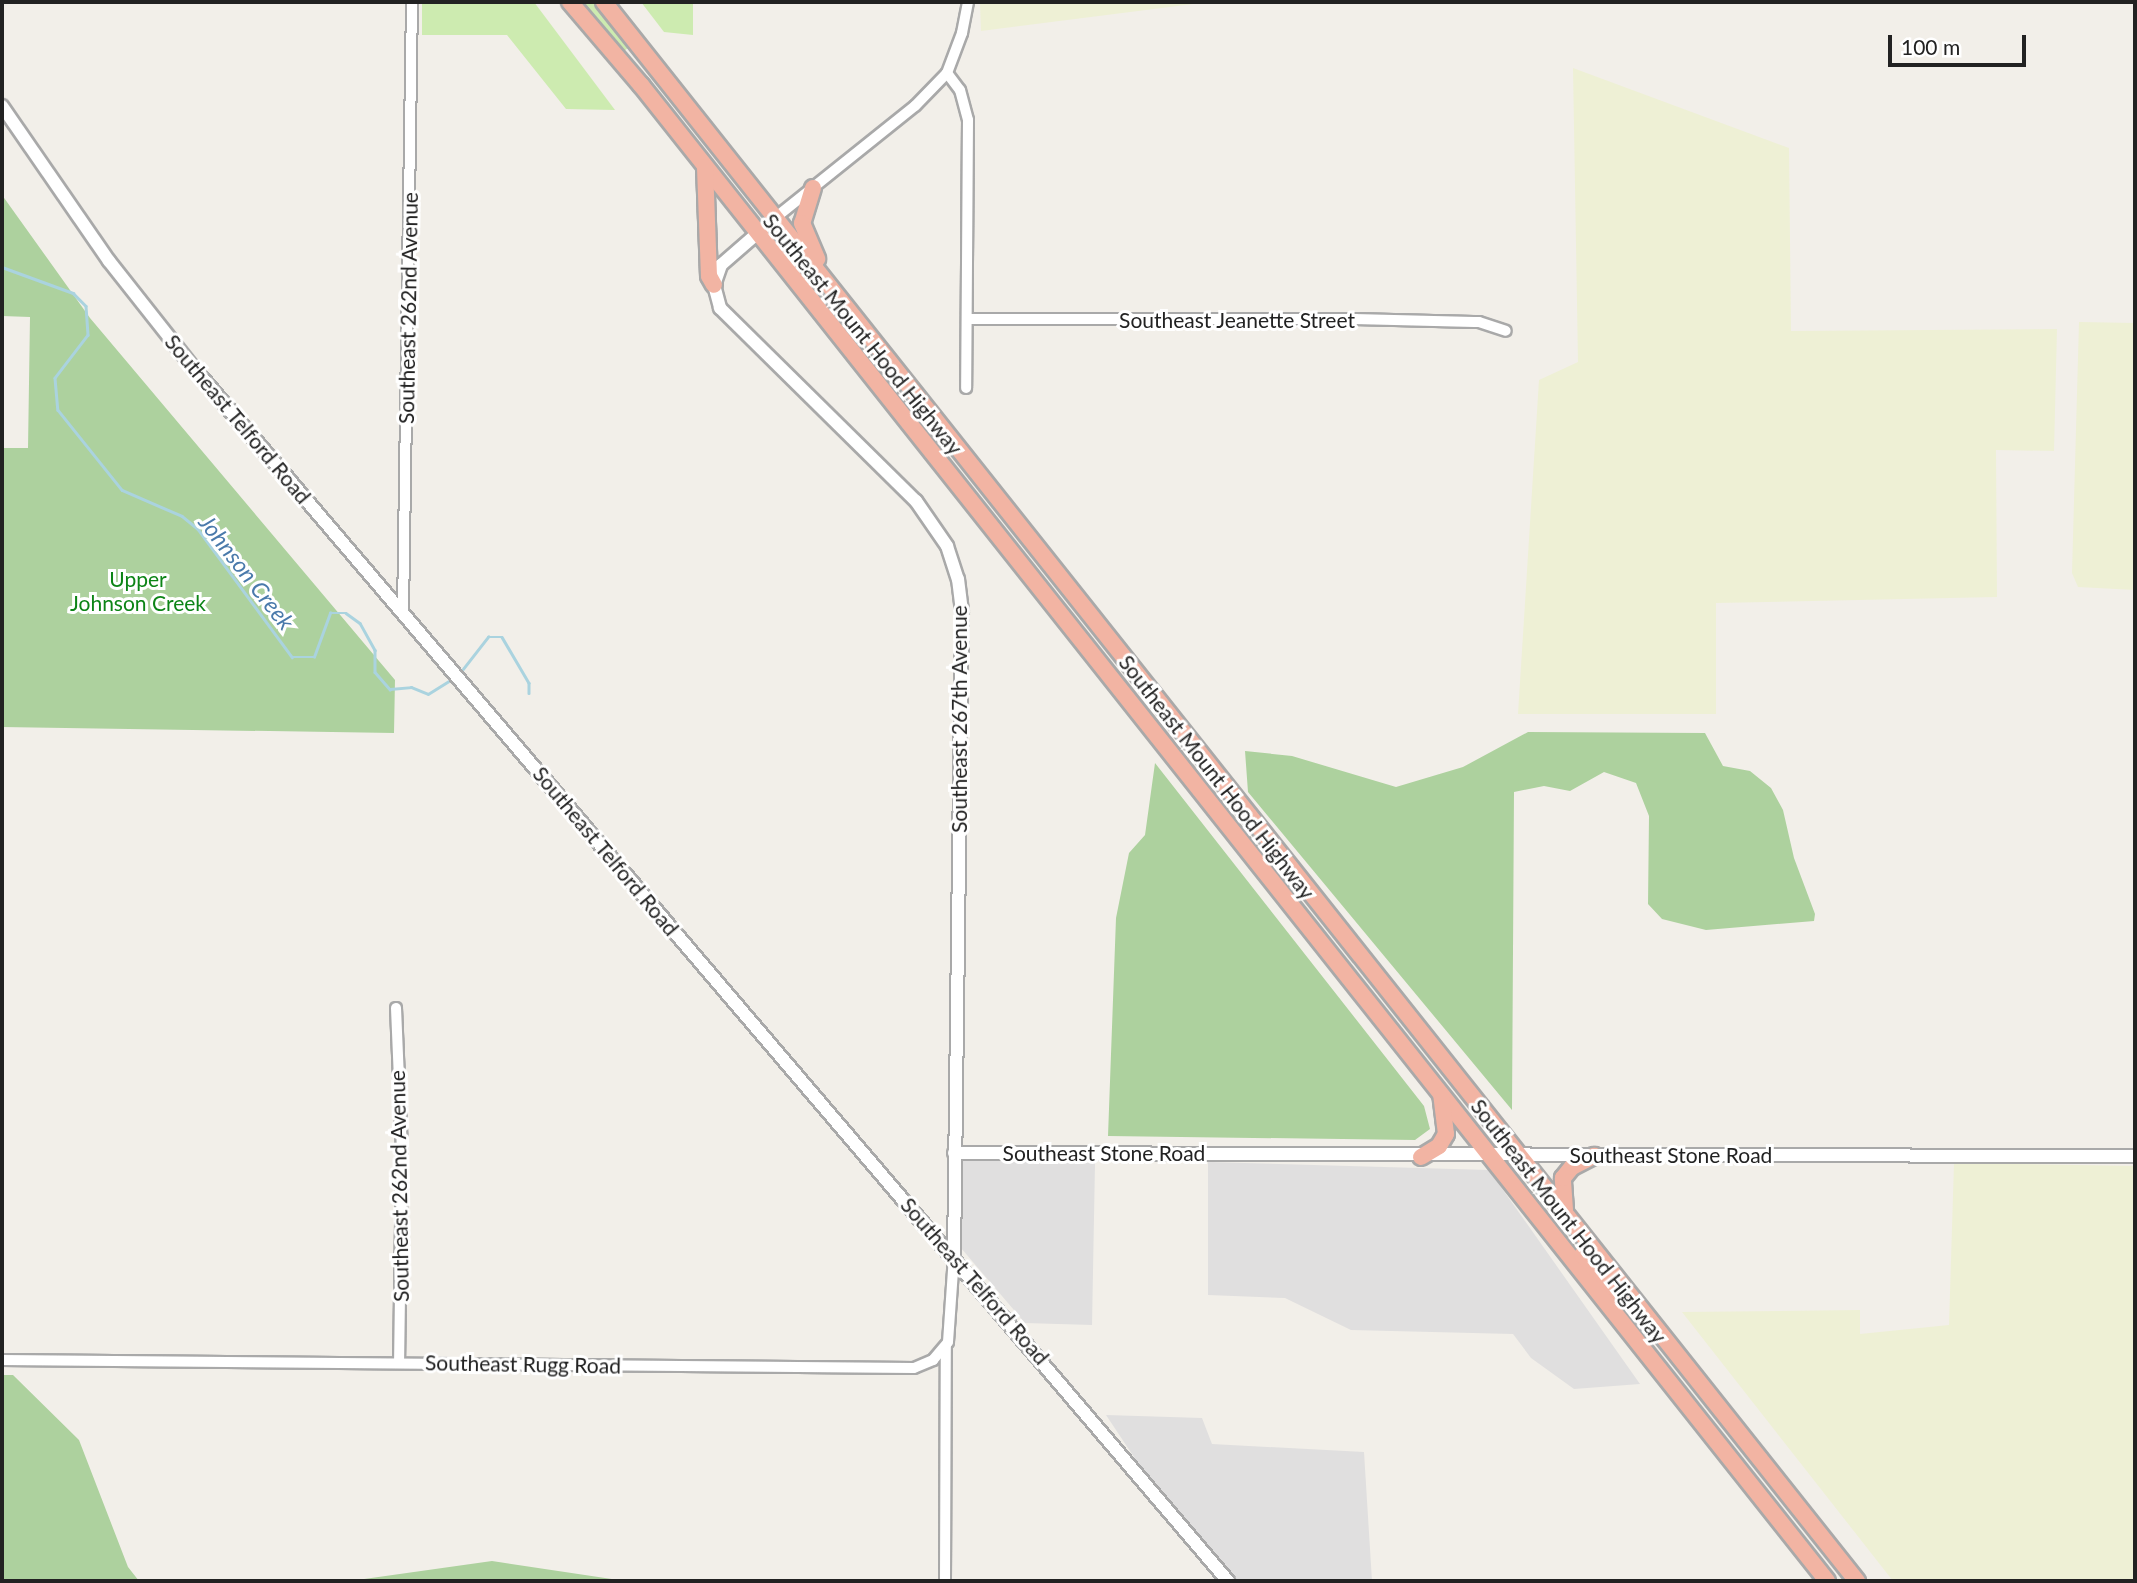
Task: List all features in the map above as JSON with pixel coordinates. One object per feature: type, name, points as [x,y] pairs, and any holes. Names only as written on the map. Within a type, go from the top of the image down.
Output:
[{"type":"highway","name":"Southeast Mount Hood Highway","points":[[570,2],[641,85],[755,233],[1441,1093],[1566,1213],[1857,1581]]},
{"type":"highway","name":"Southeast Mount Hood Highway","points":[[604,2],[895,368],[1506,1156],[1827,1581]]},
{"type":"highway","points":[[641,85],[688,124],[756,210],[775,218]]},
{"type":"highway","points":[[705,167],[709,276],[714,285]]},
{"type":"highway","points":[[813,188],[803,212],[803,230],[837,295]]},
{"type":"highway","points":[[755,233],[775,240],[848,333],[895,368]]},
{"type":"highway","points":[[1382,1018],[1403,1031],[1430,1057],[1593,1268],[1642,1309]]},
{"type":"highway","points":[[1421,1157],[1439,1146],[1446,1134],[1441,1093]]},
{"type":"highway","points":[[1566,1213],[1563,1178],[1572,1167],[1594,1156]]},
{"type":"street","name":"Southeast 262nd Avenue","points":[[403,614],[412,2]]},
{"type":"street","points":[[714,285],[727,257],[915,106],[947,73],[962,33],[968,2]]},
{"type":"street","points":[[947,73],[960,90],[968,120],[966,388]]},
{"type":"street","name":"Southeast Telford Road","points":[[2,106],[144,306],[403,614],[1228,1581]]},
{"type":"street","name":"Southeast 267th Avenue","points":[[714,285],[720,308],[732,321],[916,501],[938,530],[958,579],[962,623],[954,1257]]},
{"type":"street","name":"Southeast Jeanette Street","points":[[967,318],[1479,322],[1506,331]]},
{"type":"street","name":"Southeast 262nd Avenue","points":[[396,1008],[402,1152],[399,1363]]},
{"type":"street","name":"Southeast Stone Road","points":[[954,1153],[1421,1157],[2135,1156]]},
{"type":"street","points":[[945,1581],[946,1346],[954,1257]]},
{"type":"street","name":"Southeast Rugg Road","points":[[2,1360],[904,1368],[924,1365],[946,1346]]},
{"type":"shaded area","points":[[963,1160],[1095,1163],[1092,1325],[1025,1323],[961,1248]]},
{"type":"shaded area","points":[[1208,1162],[1489,1170],[1640,1384],[1574,1389],[1531,1358],[1513,1334],[1351,1330],[1285,1298],[1208,1295]]},
{"type":"shaded area","points":[[1106,1415],[1202,1418],[1212,1444],[1364,1452],[1372,1581],[1235,1581],[1150,1481]]},
{"type":"green space","points":[[422,2],[534,2],[615,110],[566,109],[507,35],[422,35]]},
{"type":"green space","points":[[582,2],[594,2],[629,47],[623,52]]},
{"type":"green space","points":[[641,2],[693,2],[693,35],[664,32]]},
{"type":"green space","points":[[980,2],[1209,2],[981,31]]},
{"type":"green space","points":[[1573,68],[1789,148],[1791,331],[2057,329],[2054,451],[1996,450],[1997,597],[1716,603],[1716,714],[1518,714],[1539,380],[1578,362]]},
{"type":"green space","name":"Upper Johnson Creek","points":[[2,195],[90,318],[395,680],[394,733],[2,727],[2,448],[28,448],[30,317],[2,316]]},
{"type":"green space","points":[[2079,322],[2135,323],[2135,590],[2078,587],[2072,573]]},
{"type":"green space","points":[[1528,732],[1705,733],[1723,766],[1750,771],[1771,788],[1783,810],[1794,858],[1815,914],[1814,921],[1706,930],[1662,919],[1648,904],[1649,816],[1636,783],[1604,772],[1570,791],[1544,786],[1514,792],[1512,1110],[1248,792],[1245,751],[1292,756],[1396,787],[1463,767]]},
{"type":"green space","points":[[1155,763],[1424,1106],[1430,1129],[1415,1140],[1108,1136],[1116,918],[1129,853],[1145,835]]},
{"type":"green space","points":[[1954,1163],[2135,1166],[2135,1581],[1893,1581],[1682,1312],[1860,1310],[1860,1334],[1949,1325]]},
{"type":"green space","points":[[2,1375],[13,1375],[79,1440],[128,1567],[139,1581],[2,1581]]},
{"type":"green space","points":[[492,1561],[625,1581],[350,1581]]},
{"type":"waterway","name":"Johnson Creek","points":[[2,267],[73,293],[86,306],[88,335],[55,378],[58,410],[122,490],[182,516],[198,529],[292,657],[314,657],[330,613],[346,613],[360,623],[375,650],[375,672],[390,689],[411,687],[428,694],[449,681]]},
{"type":"waterway","name":"Johnson Creek","points":[[463,669],[488,637],[502,637],[529,683],[529,693]]}]
